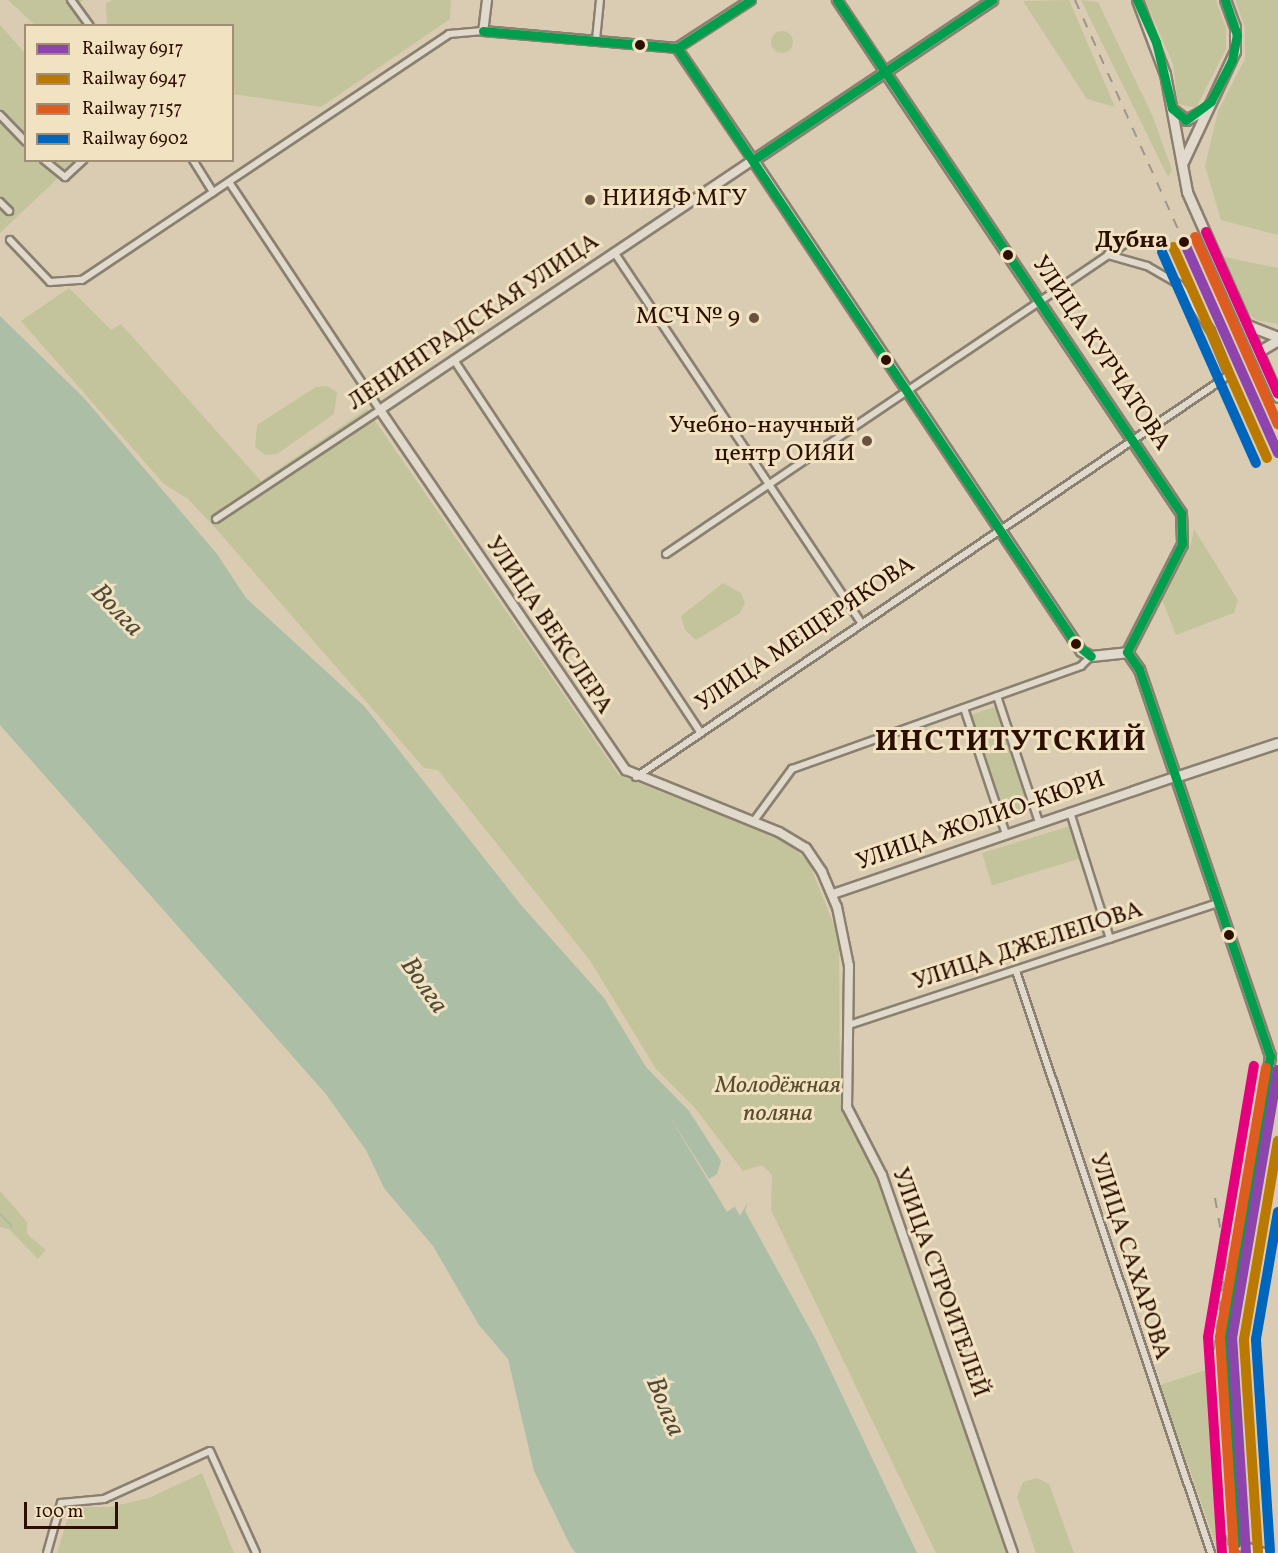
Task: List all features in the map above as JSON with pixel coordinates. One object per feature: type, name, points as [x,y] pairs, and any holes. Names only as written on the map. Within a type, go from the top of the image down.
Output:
[{"type":"main road","name":"ЛЕНИНГРАДСКАЯ УЛИЦА","points":[[753,160],[992,0]]},
{"type":"main road","points":[[1137,0],[1155,42],[1172,108],[1182,169],[1243,321],[1278,397]]},
{"type":"main road","points":[[1182,169],[1236,43],[1225,0]]},
{"type":"main road","name":"УЛИЦА КУРЧАТОВА","points":[[885,72],[1132,438],[1184,524],[1182,544],[1150,599],[1127,652]]},
{"type":"main road","points":[[1172,108],[1179,118],[1191,120],[1211,101]]},
{"type":"main road","points":[[753,160],[1076,644],[1091,656],[1127,652],[1139,669],[1270,1062],[1226,1339],[1234,1549],[1264,1553]]},
{"type":"main road","points":[[1243,321],[1262,335],[1278,339]]},
{"type":"main road","points":[[1258,352],[1278,339]]},
{"type":"main road","name":"УЛИЦА ЖОЛИО-КЮРИ","points":[[1175,777],[1278,743]]},
{"type":"street","points":[[71,0],[89,24]]},
{"type":"street","points":[[483,31],[486,0]]},
{"type":"street","points":[[596,40],[600,0]]},
{"type":"street","points":[[10,240],[50,282],[74,283],[449,34],[483,31],[677,48],[751,0]]},
{"type":"street","name":"УЛИЦА КУРЧАТОВА","points":[[837,0],[885,72]]},
{"type":"street","points":[[677,48],[753,160]]},
{"type":"street","points":[[0,115],[24,140]]},
{"type":"street","name":"ЛЕНИНГРАДСКАЯ УЛИЦА","points":[[216,519],[753,160]]},
{"type":"street","points":[[46,162],[65,177],[81,162]]},
{"type":"street","points":[[194,162],[213,192]]},
{"type":"street","name":"УЛИЦА ВЕКСЛЕРА","points":[[229,182],[606,747],[636,777],[753,822],[806,848],[833,894],[849,966],[849,1025]]},
{"type":"street","points":[[0,202],[9,211]]},
{"type":"street","points":[[666,554],[768,482],[1126,243]]},
{"type":"street","points":[[614,252],[860,621]]},
{"type":"street","name":"УЛИЦА МЕЩЕРЯКОВА","points":[[636,777],[699,730],[1229,375],[1211,331],[1180,285],[1147,266],[1108,255]]},
{"type":"street","points":[[454,360],[699,730]]},
{"type":"street","points":[[753,822],[792,769],[1081,666],[1091,656]]},
{"type":"street","points":[[997,696],[1040,822]]},
{"type":"street","points":[[964,708],[1006,834]]},
{"type":"street","name":"УЛИЦА ЖОЛИО-КЮРИ","points":[[833,894],[1175,777]]},
{"type":"street","points":[[1070,812],[1110,939]]},
{"type":"street","name":"УЛИЦА ДЖЕЛЕПОВА","points":[[849,1025],[1218,903]]},
{"type":"street","name":"УЛИЦА САХАРОВА","points":[[1016,971],[1212,1553]]},
{"type":"street","name":"УЛИЦА СТРОИТЕЛЕЙ","points":[[849,1025],[847,1107],[882,1175],[1013,1553]]},
{"type":"street","points":[[47,1553],[61,1503],[104,1498],[210,1451],[256,1553]]},
{"type":"green space","points":[[8,0],[83,0],[74,8],[84,24],[34,24]]},
{"type":"green space","points":[[114,0],[451,0],[450,19],[321,107],[234,94],[234,24],[107,24],[106,3]]},
{"type":"green space","points":[[1069,0],[1115,107],[1087,99],[1023,1]]},
{"type":"green space","points":[[1081,0],[1098,2],[1153,117],[1172,170],[1168,177]]},
{"type":"green space","points":[[1145,0],[1216,0],[1226,28],[1226,49],[1196,108],[1178,104],[1173,64]]},
{"type":"green space","points":[[1235,0],[1278,0],[1278,235],[1221,220],[1205,166],[1218,111],[1245,59],[1245,27]]},
{"type":"green space","points":[[0,25],[24,52],[24,162],[75,162],[0,233]]},
{"type":"green space","points":[[782,31],[790,34],[793,42],[790,50],[782,53],[774,50],[771,42],[774,34]]},
{"type":"green space","points":[[1224,257],[1278,268],[1278,324],[1256,320],[1243,308]]},
{"type":"green space","name":"Молодёжная поляна","points":[[69,288],[111,330],[121,324],[261,481],[367,409],[619,775],[789,843],[809,863],[839,937],[840,1094],[847,1122],[878,1179],[1007,1553],[936,1553],[771,1210],[772,1175],[762,1165],[743,1171],[695,1108],[656,1069],[591,962],[438,770],[424,768],[218,531],[188,499],[164,484],[21,321]]},
{"type":"green space","points":[[327,386],[337,392],[334,414],[277,454],[265,455],[255,447],[257,425],[316,387]]},
{"type":"green space","points":[[1194,529],[1238,600],[1234,613],[1176,635],[1161,597],[1191,544]]},
{"type":"green space","points":[[723,583],[741,593],[745,603],[740,613],[696,640],[685,630],[681,616]]},
{"type":"green space","points":[[997,706],[1032,806],[1003,816],[969,716]]},
{"type":"green space","points":[[1070,826],[1080,859],[992,885],[982,853]]},
{"type":"green space","points":[[0,1191],[27,1222],[27,1234],[46,1250],[38,1259],[9,1229],[0,1227]]},
{"type":"green space","points":[[1206,1370],[1226,1546],[1218,1551],[1160,1385]]},
{"type":"green space","points":[[202,1473],[234,1553],[57,1553],[71,1507],[110,1507],[149,1498]]},
{"type":"green space","points":[[1037,1478],[1049,1484],[1074,1553],[1036,1553],[1017,1497],[1023,1482]]},
{"type":"water","name":"Волга","points":[[0,316],[84,398],[217,554],[246,598],[365,707],[521,905],[604,998],[646,1067],[689,1111],[721,1161],[717,1174],[740,1216],[748,1202],[745,1211],[816,1340],[917,1553],[576,1553],[571,1547],[534,1471],[508,1359],[479,1325],[433,1246],[384,1188],[366,1150],[325,1093],[0,725]]},
{"type":"pier","points":[[667,1112],[709,1179],[717,1174],[737,1205],[727,1212]]},
{"type":"waterway","points":[[0,1214],[12,1226]]},
{"type":"railway","points":[[1075,0],[1184,242]]},
{"type":"railway","points":[[1215,1198],[1226,1261],[1211,1370],[1222,1516],[1230,1553]]},
{"type":"rail line","name":"7157","points":[[1195,237],[1278,424]]},
{"type":"rail line","name":"6917","points":[[1184,242],[1278,453]]},
{"type":"rail line","name":"6947","points":[[1173,247],[1267,458]]},
{"type":"rail line","name":"6902","points":[[1162,252],[1256,463]]},
{"type":"rail line","name":"7157","points":[[1234,1553],[1220,1337],[1266,1068]]},
{"type":"rail line","name":"6917","points":[[1246,1553],[1232,1338],[1278,1070]]},
{"type":"rail line","name":"6947","points":[[1258,1552],[1244,1339],[1278,1141]]},
{"type":"rail line","name":"6902","points":[[1270,1551],[1256,1339],[1278,1212]]},
{"type":"transit line","points":[[483,31],[677,48],[751,0]]},
{"type":"transit line","points":[[837,0],[1181,513],[1182,544],[1127,652]]},
{"type":"transit line","points":[[753,160],[992,0]]},
{"type":"transit line","points":[[1137,0],[1156,42],[1172,108],[1186,120],[1211,101],[1232,60],[1237,35],[1225,0]]},
{"type":"transit line","points":[[677,48],[1076,644],[1091,656]]},
{"type":"transit line","points":[[1206,232],[1278,394]]},
{"type":"transit line","points":[[1127,652],[1139,669],[1270,1056],[1226,1339],[1236,1544]]},
{"type":"transit line","points":[[1222,1553],[1208,1337],[1254,1066]]},
{"type":"place","name":"НИИЯФ МГУ","points":[[590,200]]},
{"type":"place","name":"Дубна","points":[[1184,242]]},
{"type":"place","name":"МСЧ № 9","points":[[754,318]]},
{"type":"place","name":"Учебно-научный центр ОИЯИ","points":[[867,441]]},
{"type":"district","name":"ИНСТИТУТСКИЙ","points":[[1011,742]]}]
